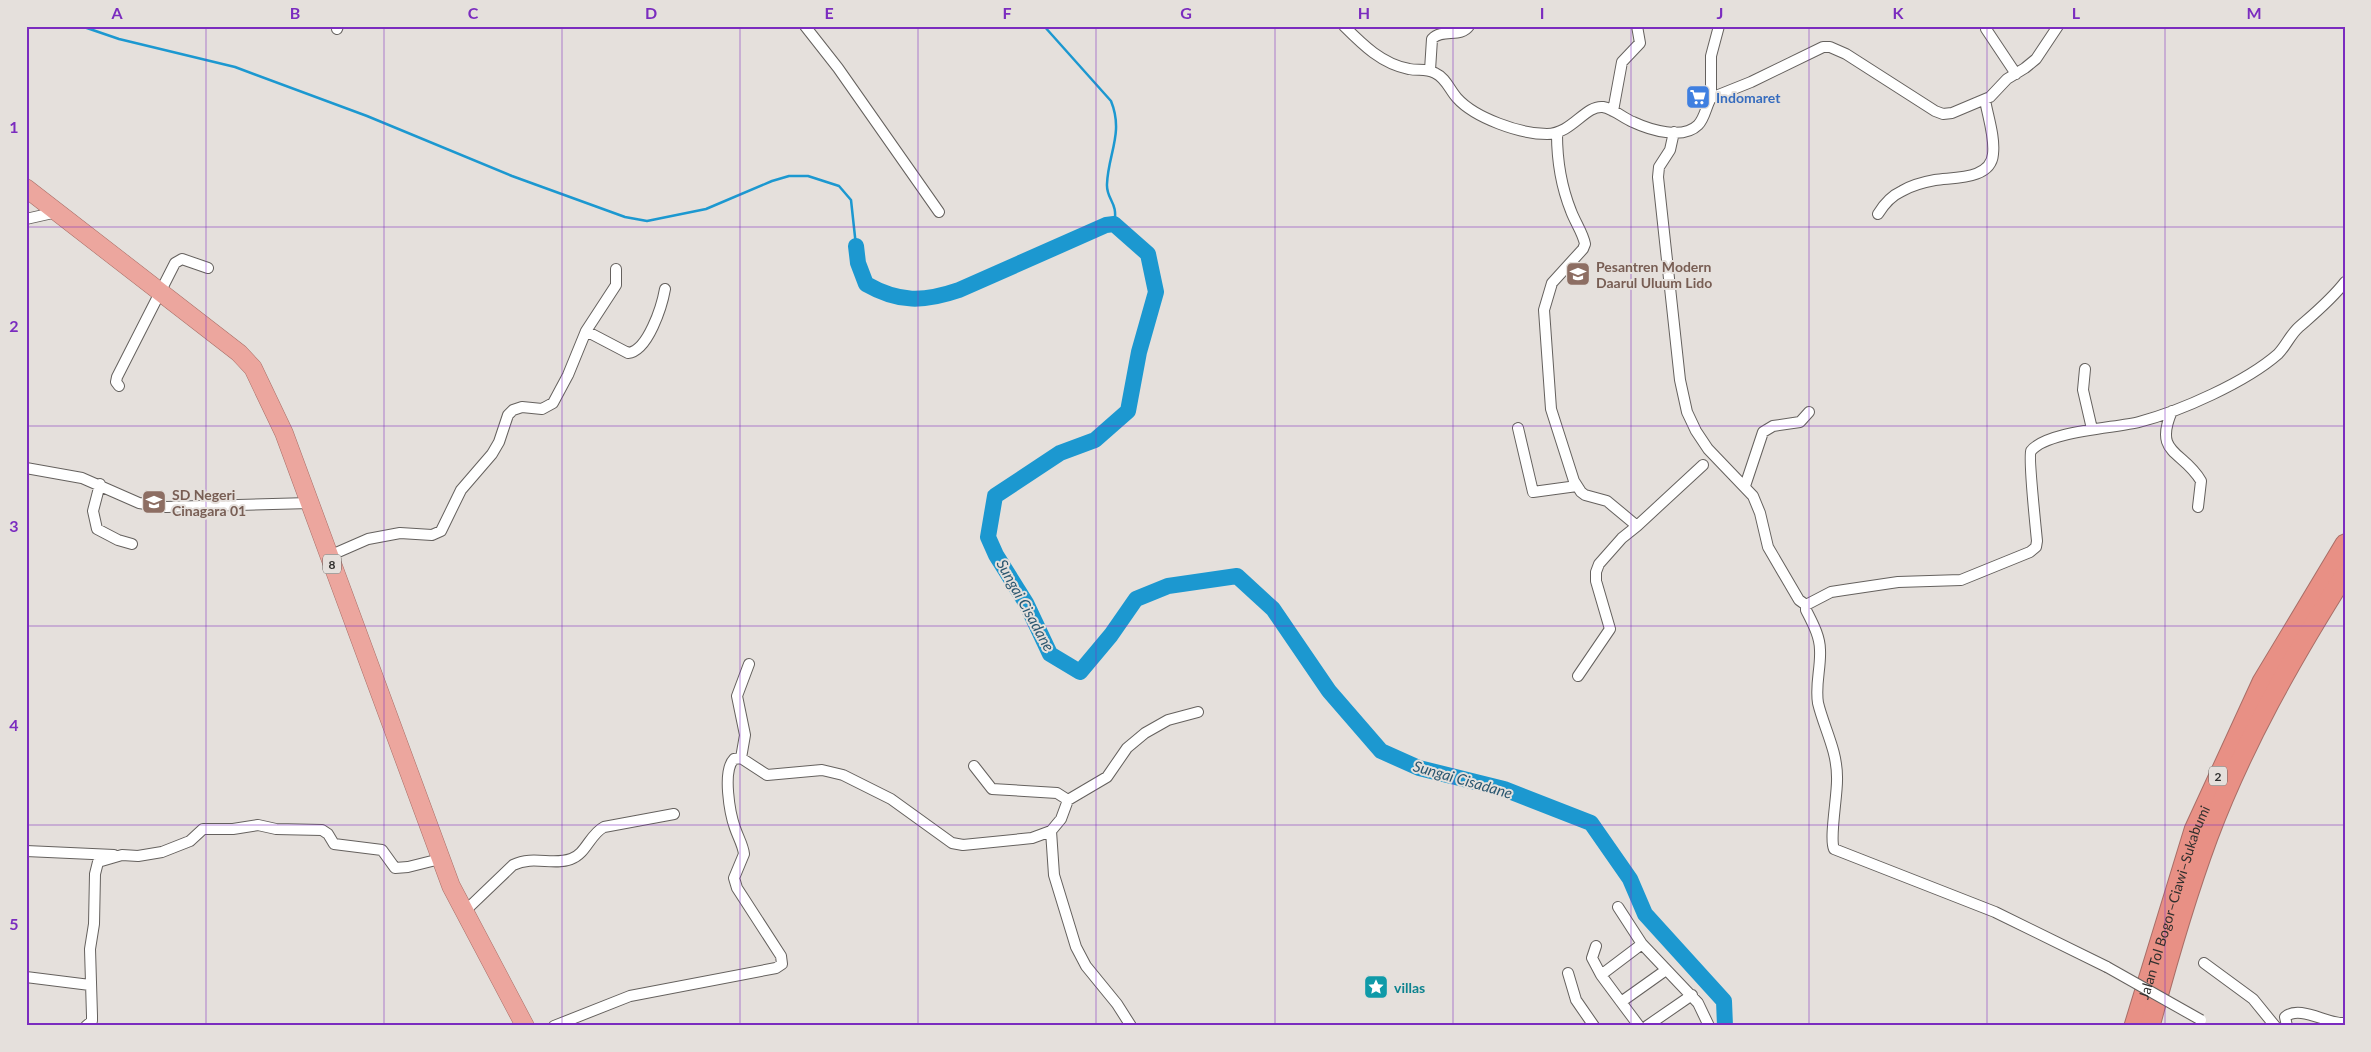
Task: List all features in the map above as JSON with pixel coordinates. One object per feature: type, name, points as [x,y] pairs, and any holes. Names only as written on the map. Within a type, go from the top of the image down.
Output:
[{"type":"highway","name":"8","points":[[26,188],[239,353],[253,368],[284,433],[440,859],[464,912],[525,1026]]},
{"type":"highway","name":"Jalan Tol Bogor–Ciawi–Sukabumi","points":[[2134,1026],[2154,956],[2198,821],[2262,682],[2345,544]]},
{"type":"highway","name":"Jalan Tol Bogor–Ciawi–Sukabumi","points":[[2150,1026],[2168,959],[2208,836],[2245,751],[2279,683],[2345,574]]},
{"type":"street","points":[[805,26],[838,68],[939,212]]},
{"type":"street","points":[[1344,26],[1364,46],[1391,64],[1409,70],[1430,70],[1442,77],[1460,101],[1490,119],[1529,132],[1557,134],[1592,109],[1601,107],[1638,124],[1674,132],[1685,132],[1699,124],[1711,98],[1711,56],[1719,26]]},
{"type":"street","points":[[1430,70],[1432,38],[1441,33],[1462,32],[1469,26]]},
{"type":"street","points":[[1613,111],[1622,62],[1640,44],[1637,26]]},
{"type":"street","points":[[1711,98],[1751,82],[1814,49],[1826,47],[1838,50],[1856,59],[1938,113],[1952,113],[1985,100],[2004,81],[2030,65],[2041,53],[2058,26]]},
{"type":"street","points":[[1986,29],[2016,74]]},
{"type":"street","points":[[1878,214],[1893,196],[1903,190],[1936,180],[1969,176],[1980,171],[1990,163],[1993,150],[1985,100]]},
{"type":"street","points":[[1674,132],[1670,150],[1659,167],[1658,177],[1685,405],[1690,420],[1704,443],[1745,486],[1758,507],[1765,537],[1771,552],[1799,600],[1806,605]]},
{"type":"street","points":[[1557,134],[1561,180],[1584,244],[1583,249],[1552,283],[1546,302],[1543,322],[1551,409],[1577,486],[1585,495],[1603,499],[1612,504],[1637,526]]},
{"type":"street","points":[[26,219],[57,212]]},
{"type":"street","points":[[119,386],[116,382],[117,377],[175,263],[186,259],[208,268]]},
{"type":"street","points":[[329,556],[368,539],[400,534],[432,535],[441,531],[460,490],[492,454],[499,442],[508,415],[513,410],[522,407],[542,409],[552,403],[568,375],[586,331],[613,291],[617,279],[616,269]]},
{"type":"street","points":[[1806,605],[1831,592],[1898,582],[1961,580],[2030,552],[2036,547],[2038,541],[2030,453],[2042,444],[2092,428],[2137,423],[2219,392],[2276,355],[2294,332],[2323,307],[2345,282]]},
{"type":"street","points":[[586,331],[628,353],[634,352],[639,349],[656,320],[665,289]]},
{"type":"street","points":[[2085,369],[2083,390],[2092,428]]},
{"type":"street","points":[[2172,411],[2165,430],[2166,439],[2170,449],[2201,481],[2198,507]]},
{"type":"street","points":[[1745,486],[1763,432],[1773,426],[1800,422],[1809,412]]},
{"type":"street","points":[[1518,428],[1533,492],[1577,486]]},
{"type":"street","points":[[1578,676],[1610,629],[1596,581],[1599,564],[1622,538],[1703,465]]},
{"type":"street","points":[[26,468],[82,478],[100,484],[139,503],[166,507],[310,503]]},
{"type":"street","points":[[100,484],[93,512],[96,529],[118,540],[132,544]]},
{"type":"street","points":[[1806,605],[1806,610],[1820,646],[1816,683],[1818,702],[1832,745],[1837,768],[1837,804],[1831,841],[1834,849],[2001,915],[2108,967],[2204,1023]]},
{"type":"street","points":[[741,758],[745,735],[736,696],[749,664]]},
{"type":"street","points":[[554,1026],[630,996],[776,968],[782,964],[781,956],[737,888],[734,878],[744,854],[731,815],[729,776],[731,761],[741,758],[767,775],[822,770],[843,775],[891,800],[952,843],[963,845],[1032,838],[1052,831],[1061,819],[1068,800],[1107,778],[1127,748],[1145,733],[1168,720],[1198,712]]},
{"type":"street","points":[[974,766],[992,789],[1057,793],[1068,800]]},
{"type":"street","points":[[464,912],[513,866],[522,861],[573,859],[581,853],[592,836],[604,827],[674,814]]},
{"type":"street","points":[[26,851],[138,856],[162,852],[190,841],[203,829],[226,830],[258,825],[276,829],[322,830],[328,834],[334,844],[382,850],[395,868],[440,859]]},
{"type":"street","points":[[1052,831],[1054,875],[1076,947],[1086,966],[1118,1004],[1131,1026]]},
{"type":"street","points":[[86,1026],[92,1021],[90,939],[94,924],[96,867],[98,862],[122,855]]},
{"type":"street","points":[[1618,907],[1642,944],[1692,995],[1709,1026]]},
{"type":"street","points":[[1601,975],[1642,944]]},
{"type":"street","points":[[1596,946],[1592,958],[1601,975],[1639,1026]]},
{"type":"street","points":[[2204,963],[2253,999],[2275,1026]]},
{"type":"street","points":[[1621,1002],[1666,970]]},
{"type":"street","points":[[1568,973],[1576,1000],[1594,1026]]},
{"type":"street","points":[[26,978],[90,986]]},
{"type":"street","points":[[1647,1026],[1692,995]]},
{"type":"street","points":[[2287,1026],[2285,1017],[2291,1013],[2307,1014],[2345,1023]]},
{"type":"waterway","points":[[81,26],[119,39],[235,67],[367,116],[512,176],[625,217],[647,221],[706,209],[772,181],[789,176],[808,176],[839,186],[851,200],[856,246]]},
{"type":"waterway","name":"Sungai Cisadane","points":[[1044,26],[1111,101],[1115,113],[1116,133],[1108,173],[1107,189],[1114,206],[1114,224]]},
{"type":"waterway","name":"Sungai Cisadane","points":[[856,246],[858,263],[866,284],[890,295],[912,299],[934,297],[959,290],[1106,225],[1114,224],[1148,254],[1156,292],[1139,352],[1128,411],[1095,440],[1060,453],[995,496],[988,537],[996,555],[1026,603],[1050,654],[1080,672],[1111,635],[1136,599],[1168,586],[1237,576],[1273,609],[1329,691],[1381,751],[1419,768],[1504,789],[1591,823],[1630,879],[1645,914],[1724,1001],[1725,1026]]},
{"type":"place","name":"Indomaret","points":[[1698,97]]},
{"type":"place","name":"Pesantren Modern Daarul Uluum Lido","points":[[1578,274]]},
{"type":"place","name":"SD Negeri Cinagara 01","points":[[154,502]]},
{"type":"place","name":"villas","points":[[1376,987]]}]
